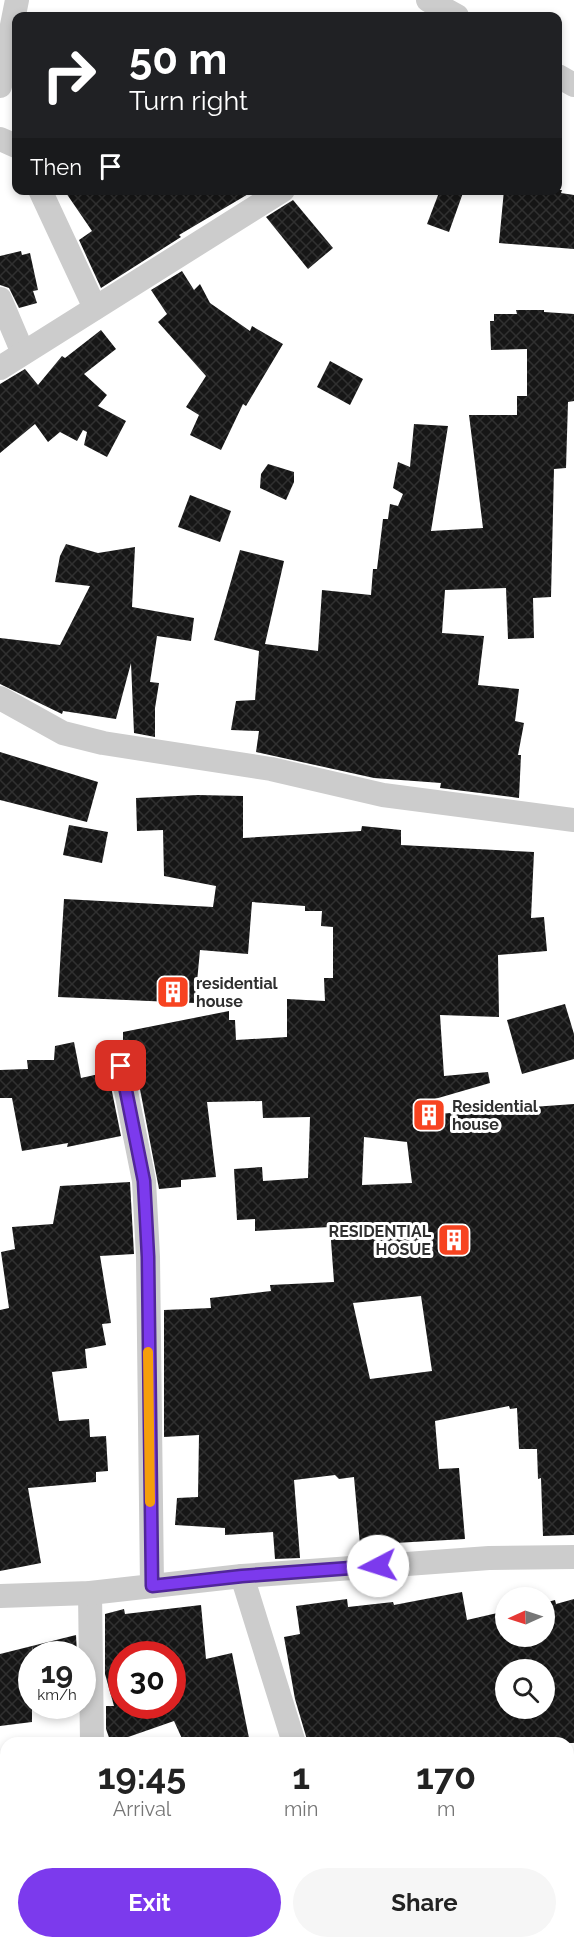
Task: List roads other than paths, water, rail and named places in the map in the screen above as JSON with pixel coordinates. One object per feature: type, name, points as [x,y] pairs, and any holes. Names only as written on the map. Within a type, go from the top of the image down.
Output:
[{"type":"street","points":[[428,0],[450,12]]},
{"type":"street","points":[[0,86],[12,25]]},
{"type":"street","points":[[42,195],[95,308]]},
{"type":"street","points":[[0,368],[275,195]]},
{"type":"street","points":[[0,299],[23,353]]},
{"type":"street","points":[[0,698],[63,733],[103,743],[271,769],[382,795],[574,820]]},
{"type":"street","points":[[121,1066],[144,1181],[148,1257],[152,1586]]},
{"type":"street","points":[[0,1596],[90,1593],[242,1576],[489,1558],[574,1557]]},
{"type":"street","points":[[242,1576],[292,1737]]},
{"type":"street","points":[[90,1593],[92,1737]]},
{"type":"place","name":"residential house","points":[[173,992]]},
{"type":"place","name":"Residential house","points":[[429,1115]]},
{"type":"place","name":"RESIDENTIAL HOSUE","points":[[454,1240]]}]
